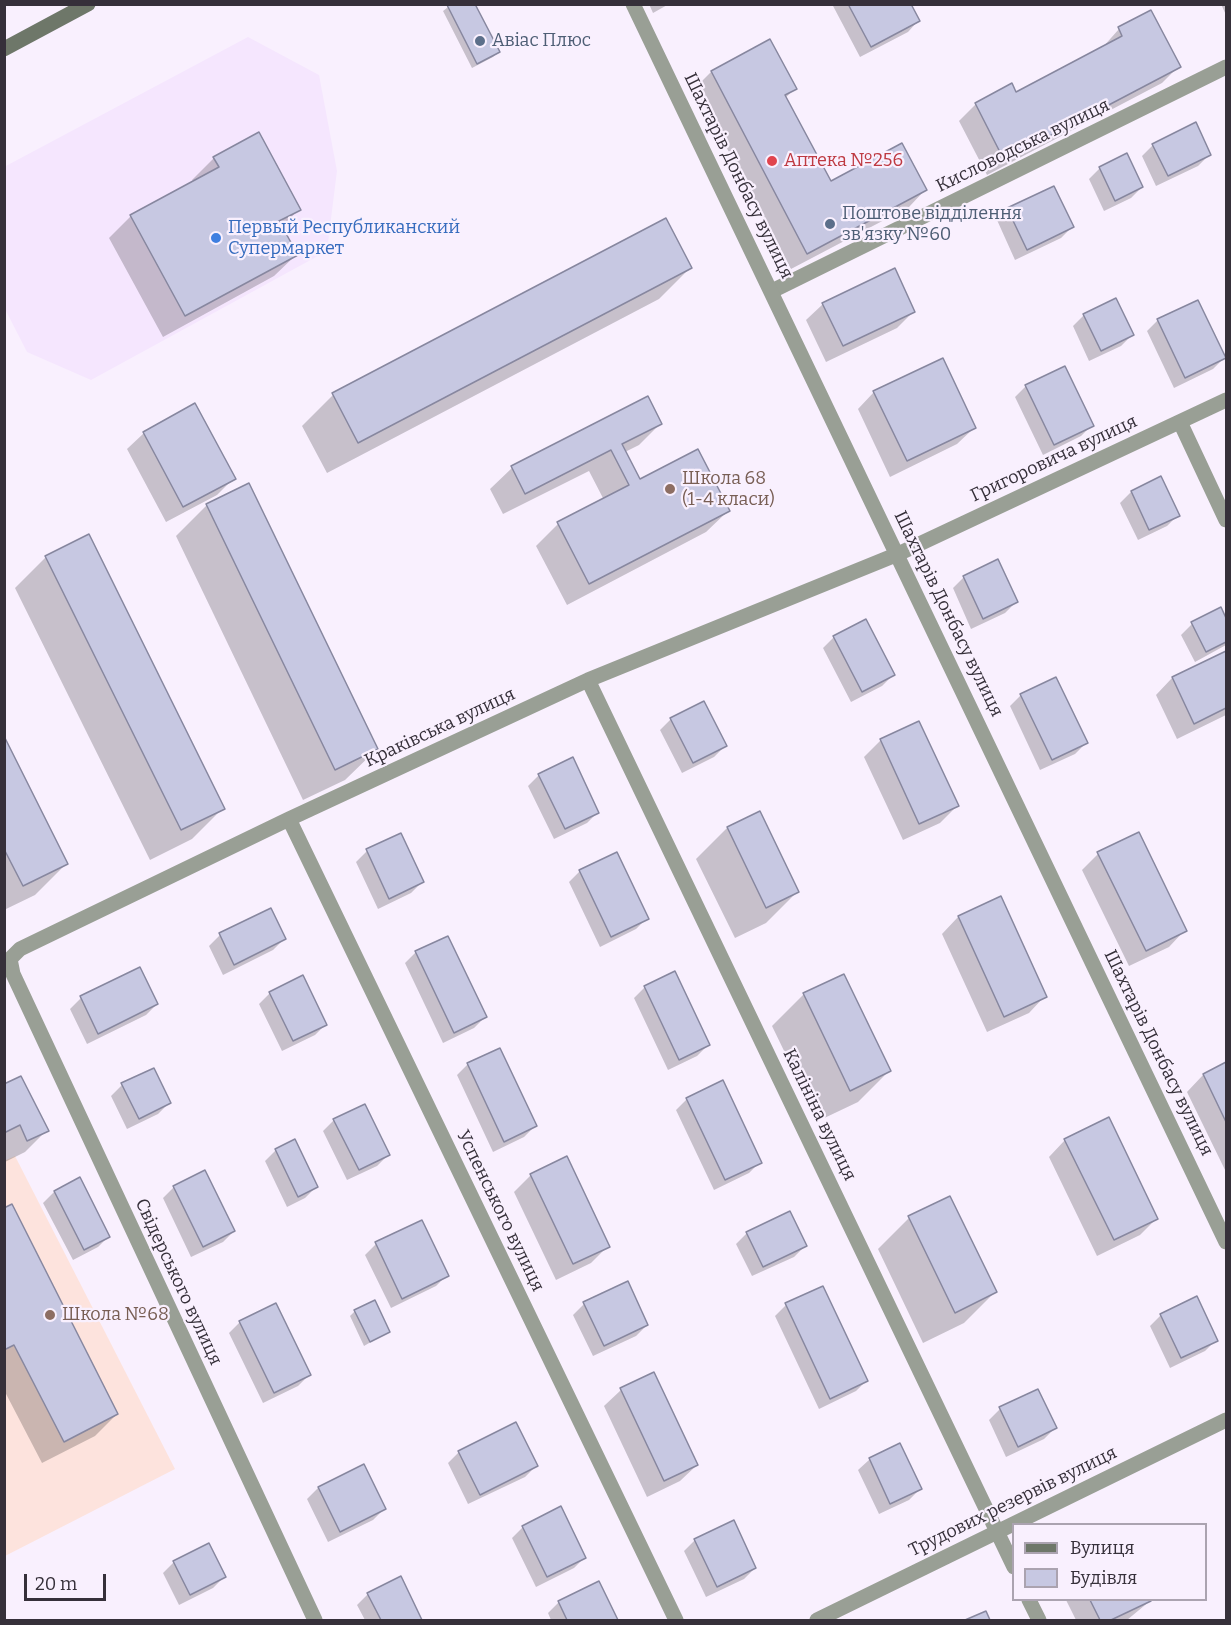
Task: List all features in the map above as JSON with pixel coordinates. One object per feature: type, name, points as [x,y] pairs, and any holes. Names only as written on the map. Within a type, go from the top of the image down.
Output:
[{"type":"main road","points":[[4,49],[88,4]]},
{"type":"street","name":"Шахтарів Донбасу вулиця","points":[[633,4],[1227,1242]]},
{"type":"street","name":"Кисловодська вулиця","points":[[772,291],[1227,67]]},
{"type":"street","name":"Григоровича вулиця","points":[[898,554],[1227,400]]},
{"type":"street","points":[[1180,422],[1227,520]]},
{"type":"street","name":"Краківська вулиця","points":[[10,959],[20,949],[289,819],[588,680],[898,554]]},
{"type":"street","name":"Калініна вулиця","points":[[588,680],[1012,1563]]},
{"type":"street","name":"Успенського вулиця","points":[[289,819],[676,1620]]},
{"type":"street","name":"Свідерського вулиця","points":[[10,959],[13,974],[315,1620]]},
{"type":"street","name":"Трудових резервів вулиця","points":[[1013,1523],[1227,1420]]},
{"type":"street","name":"Трудових резервів вулиця","points":[[817,1620],[1012,1523]]},
{"type":"street","points":[[1030,1601],[1039,1620]]},
{"type":"shaded area","points":[[248,37],[319,75],[337,171],[327,251],[91,380],[27,352],[5,309],[4,167]]},
{"type":"shaded area","name":"Школа №68","points":[[15,1156],[175,1469],[5,1556],[4,1161]]},
{"type":"building","name":"Авіас Плюс","points":[[475,4],[500,52],[477,64],[447,5]]},
{"type":"building","points":[[848,4],[911,4],[920,21],[871,47]]},
{"type":"building","points":[[1151,10],[1181,67],[1004,160],[975,103],[1012,83],[1016,92],[1122,36],[1118,27]]},
{"type":"building","points":[[770,39],[797,89],[785,95],[831,181],[902,143],[927,190],[807,254],[711,71]]},
{"type":"building","points":[[1196,122],[1211,155],[1168,176],[1152,144]]},
{"type":"building","name":"Первый Республиканский Супермаркет","points":[[259,132],[301,210],[279,221],[298,255],[185,316],[130,215],[219,167],[213,157]]},
{"type":"building","points":[[1127,153],[1143,187],[1115,201],[1099,167]]},
{"type":"building","points":[[1054,186],[1074,227],[1027,250],[1007,208]]},
{"type":"building","points":[[666,218],[692,268],[358,443],[332,393]]},
{"type":"building","points":[[895,268],[915,312],[843,346],[822,303]]},
{"type":"building","points":[[1116,298],[1134,335],[1101,351],[1083,314]]},
{"type":"building","points":[[1198,300],[1226,358],[1185,378],[1157,319]]},
{"type":"building","points":[[943,358],[976,428],[907,461],[873,391]]},
{"type":"building","points":[[1065,366],[1094,426],[1054,445],[1025,385]]},
{"type":"building","name":"Школа 68 (1-4 класи)","points":[[648,396],[662,424],[622,444],[640,479],[698,449],[730,511],[589,584],[557,522],[629,485],[611,450],[525,494],[511,466]]},
{"type":"building","points":[[195,403],[236,479],[183,507],[143,432]]},
{"type":"building","points":[[1161,476],[1180,516],[1149,530],[1131,491]]},
{"type":"building","points":[[249,483],[378,749],[335,770],[206,504]]},
{"type":"building","points":[[89,534],[225,809],[181,830],[45,556]]},
{"type":"building","points":[[998,559],[1018,602],[983,619],[963,576]]},
{"type":"building","points":[[1221,607],[1226,618],[1226,642],[1206,652],[1191,622]]},
{"type":"building","points":[[866,619],[895,675],[862,692],[833,636]]},
{"type":"building","points":[[1226,651],[1226,708],[1194,724],[1172,677]]},
{"type":"building","points":[[1056,677],[1088,743],[1052,760],[1020,694]]},
{"type":"building","points":[[704,701],[727,746],[693,763],[670,718]]},
{"type":"building","points":[[919,721],[959,806],[919,824],[880,739]]},
{"type":"building","points":[[4,736],[68,864],[23,886],[4,849]]},
{"type":"building","points":[[573,757],[599,813],[565,829],[538,774]]},
{"type":"building","points":[[760,811],[799,892],[766,908],[727,827]]},
{"type":"building","points":[[1139,832],[1187,931],[1146,951],[1097,852]]},
{"type":"building","points":[[401,833],[424,882],[389,899],[366,849]]},
{"type":"building","points":[[617,852],[649,919],[611,937],[579,870]]},
{"type":"building","points":[[1001,896],[1047,997],[1004,1017],[958,916]]},
{"type":"building","points":[[271,908],[286,939],[234,965],[219,933]]},
{"type":"building","points":[[448,936],[487,1017],[454,1033],[415,951]]},
{"type":"building","points":[[140,967],[158,1004],[98,1034],[80,996]]},
{"type":"building","points":[[675,971],[710,1045],[679,1060],[644,986]]},
{"type":"building","points":[[844,974],[891,1071],[850,1091],[803,993]]},
{"type":"building","points":[[303,975],[327,1025],[293,1041],[269,992]]},
{"type":"building","points":[[500,1048],[537,1126],[504,1142],[467,1063]]},
{"type":"building","points":[[1226,1062],[1226,1122],[1203,1074]]},
{"type":"building","points":[[154,1068],[171,1103],[139,1119],[121,1083]]},
{"type":"building","points":[[21,1076],[49,1131],[27,1141],[20,1125],[4,1133],[4,1084]]},
{"type":"building","points":[[723,1080],[762,1163],[725,1180],[686,1098]]},
{"type":"building","points":[[365,1104],[390,1155],[359,1170],[333,1119]]},
{"type":"building","points":[[1109,1117],[1158,1219],[1114,1240],[1064,1139]]},
{"type":"building","points":[[295,1139],[318,1187],[298,1197],[275,1149]]},
{"type":"building","points":[[567,1156],[610,1247],[573,1264],[530,1174]]},
{"type":"building","points":[[205,1170],[235,1231],[203,1247],[173,1186]]},
{"type":"building","points":[[80,1177],[110,1237],[84,1250],[54,1191]]},
{"type":"building","points":[[950,1196],[997,1292],[955,1313],[908,1216]]},
{"type":"building","points":[[12,1204],[118,1414],[64,1442],[14,1345],[4,1350],[4,1208]]},
{"type":"building","points":[[790,1211],[807,1246],[763,1267],[746,1232]]},
{"type":"building","points":[[422,1220],[449,1276],[402,1299],[375,1242]]},
{"type":"building","points":[[628,1281],[648,1325],[604,1346],[583,1302]]},
{"type":"building","points":[[823,1286],[868,1381],[830,1399],[785,1303]]},
{"type":"building","points":[[1197,1296],[1218,1341],[1181,1358],[1160,1314]]},
{"type":"building","points":[[375,1300],[390,1332],[370,1342],[354,1310]]},
{"type":"building","points":[[276,1303],[311,1375],[274,1393],[239,1321]]},
{"type":"building","points":[[654,1372],[698,1465],[664,1481],[620,1388]]},
{"type":"building","points":[[1038,1389],[1057,1428],[1018,1447],[999,1407]]},
{"type":"building","points":[[516,1422],[538,1466],[480,1495],[458,1451]]},
{"type":"building","points":[[900,1443],[922,1489],[890,1504],[869,1458]]},
{"type":"building","points":[[364,1464],[386,1509],[340,1532],[318,1487]]},
{"type":"building","points":[[561,1506],[586,1558],[547,1577],[522,1526]]},
{"type":"building","points":[[734,1520],[756,1568],[717,1587],[694,1539]]},
{"type":"building","points":[[209,1543],[226,1577],[190,1595],[173,1561]]},
{"type":"building","points":[[401,1576],[422,1620],[381,1620],[367,1593]]},
{"type":"building","points":[[599,1581],[618,1620],[567,1620],[558,1601]]},
{"type":"building","points":[[1090,1601],[1151,1601],[1111,1620],[1100,1620]]},
{"type":"building","points":[[986,1611],[990,1620],[965,1620]]},
{"type":"place","name":"Авіас Плюс","points":[[480,41]]},
{"type":"place","name":"Аптека №256","points":[[772,161]]},
{"type":"place","name":"Поштове відділення зв'язку №60","points":[[830,224]]},
{"type":"place","name":"Первый Республиканский Супермаркет","points":[[216,238]]},
{"type":"place","name":"Школа 68 (1-4 класи)","points":[[670,489]]},
{"type":"place","name":"Школа №68","points":[[50,1315]]}]
